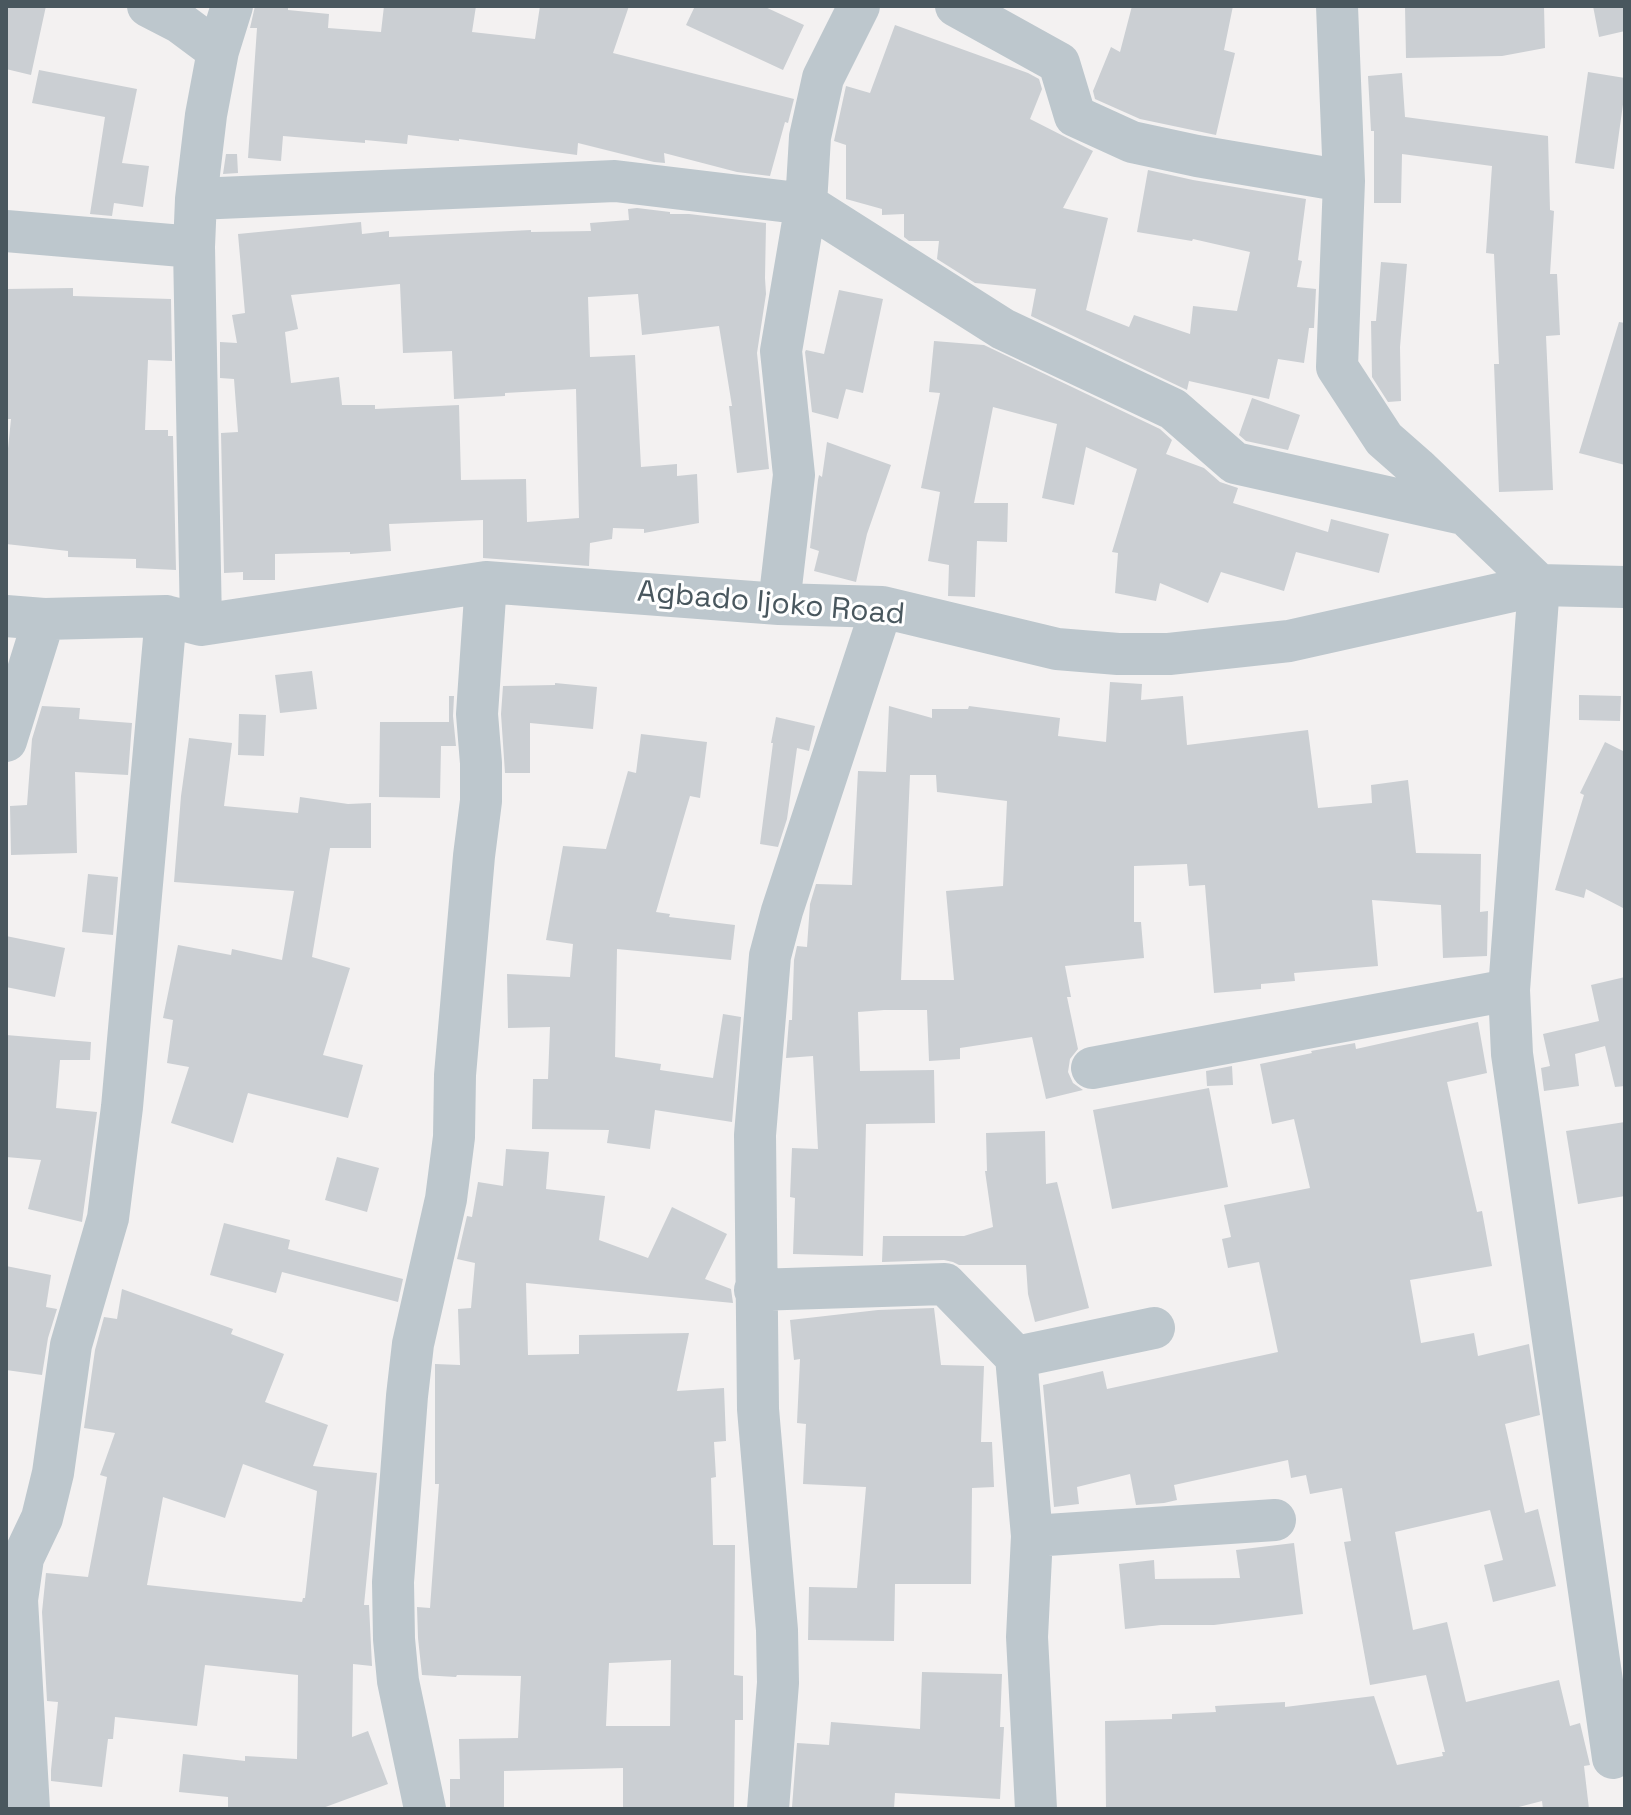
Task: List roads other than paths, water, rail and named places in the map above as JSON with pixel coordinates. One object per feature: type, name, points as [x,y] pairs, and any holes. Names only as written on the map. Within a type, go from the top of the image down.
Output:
[{"type":"street","points":[[148,6],[179,22],[218,51]]},
{"type":"street","points":[[29,1809],[12,1600],[23,1558],[42,1518],[53,1473],[71,1345],[108,1218],[183,621],[196,199],[206,115],[218,51],[232,6]]},
{"type":"street","points":[[779,604],[794,475],[781,351],[806,204],[810,137],[823,78],[859,6]]},
{"type":"street","points":[[956,6],[1059,63],[1075,116],[1132,142],[1344,181]]},
{"type":"street","points":[[1337,6],[1344,181],[1337,367],[1384,439],[1539,585],[1509,990],[1512,1054],[1613,1758]]},
{"type":"street","points":[[196,199],[615,181],[806,204],[1003,329],[1173,409],[1235,463],[1463,514]]},
{"type":"street","points":[[6,231],[194,247]]},
{"type":"street","points":[[425,1809],[398,1681],[393,1582],[413,1344],[446,1199],[454,1137],[455,1075],[481,801],[477,714],[486,582]]},
{"type":"street","name":"Agbado Ijoko Road","points":[[25,618],[183,621],[486,582],[779,604],[882,607],[1057,649],[1169,654],[1289,641],[1539,585],[1625,587]]},
{"type":"street","points":[[768,1809],[778,1683],[777,1630],[758,1409],[755,1135],[770,956],[882,607]]},
{"type":"street","points":[[6,741],[25,618]]},
{"type":"street","points":[[1092,1068],[1509,990]]},
{"type":"street","points":[[755,1290],[945,1284],[1016,1357],[1032,1536],[1027,1637],[1036,1809]]},
{"type":"street","points":[[1016,1357],[1154,1328]]},
{"type":"street","points":[[1032,1536],[1275,1520]]}]
